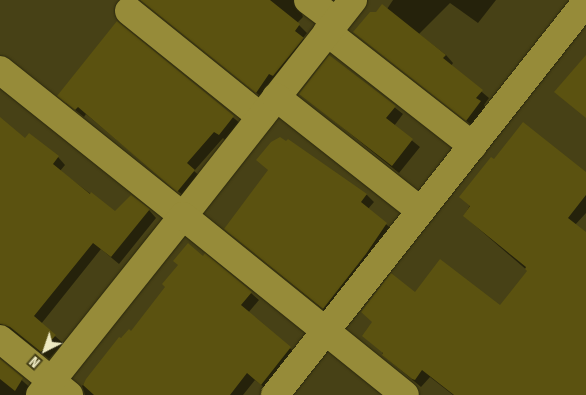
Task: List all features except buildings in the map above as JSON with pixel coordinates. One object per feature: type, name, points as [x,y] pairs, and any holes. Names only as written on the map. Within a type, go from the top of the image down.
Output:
[{"type":"street","points":[[308,0],[332,27],[473,146]]},
{"type":"street","points":[[0,339],[53,390],[183,216],[353,0]]},
{"type":"street","points":[[275,395],[586,2]]},
{"type":"street","points":[[129,11],[421,211]]},
{"type":"street","points":[[0,70],[327,331],[404,395]]}]
